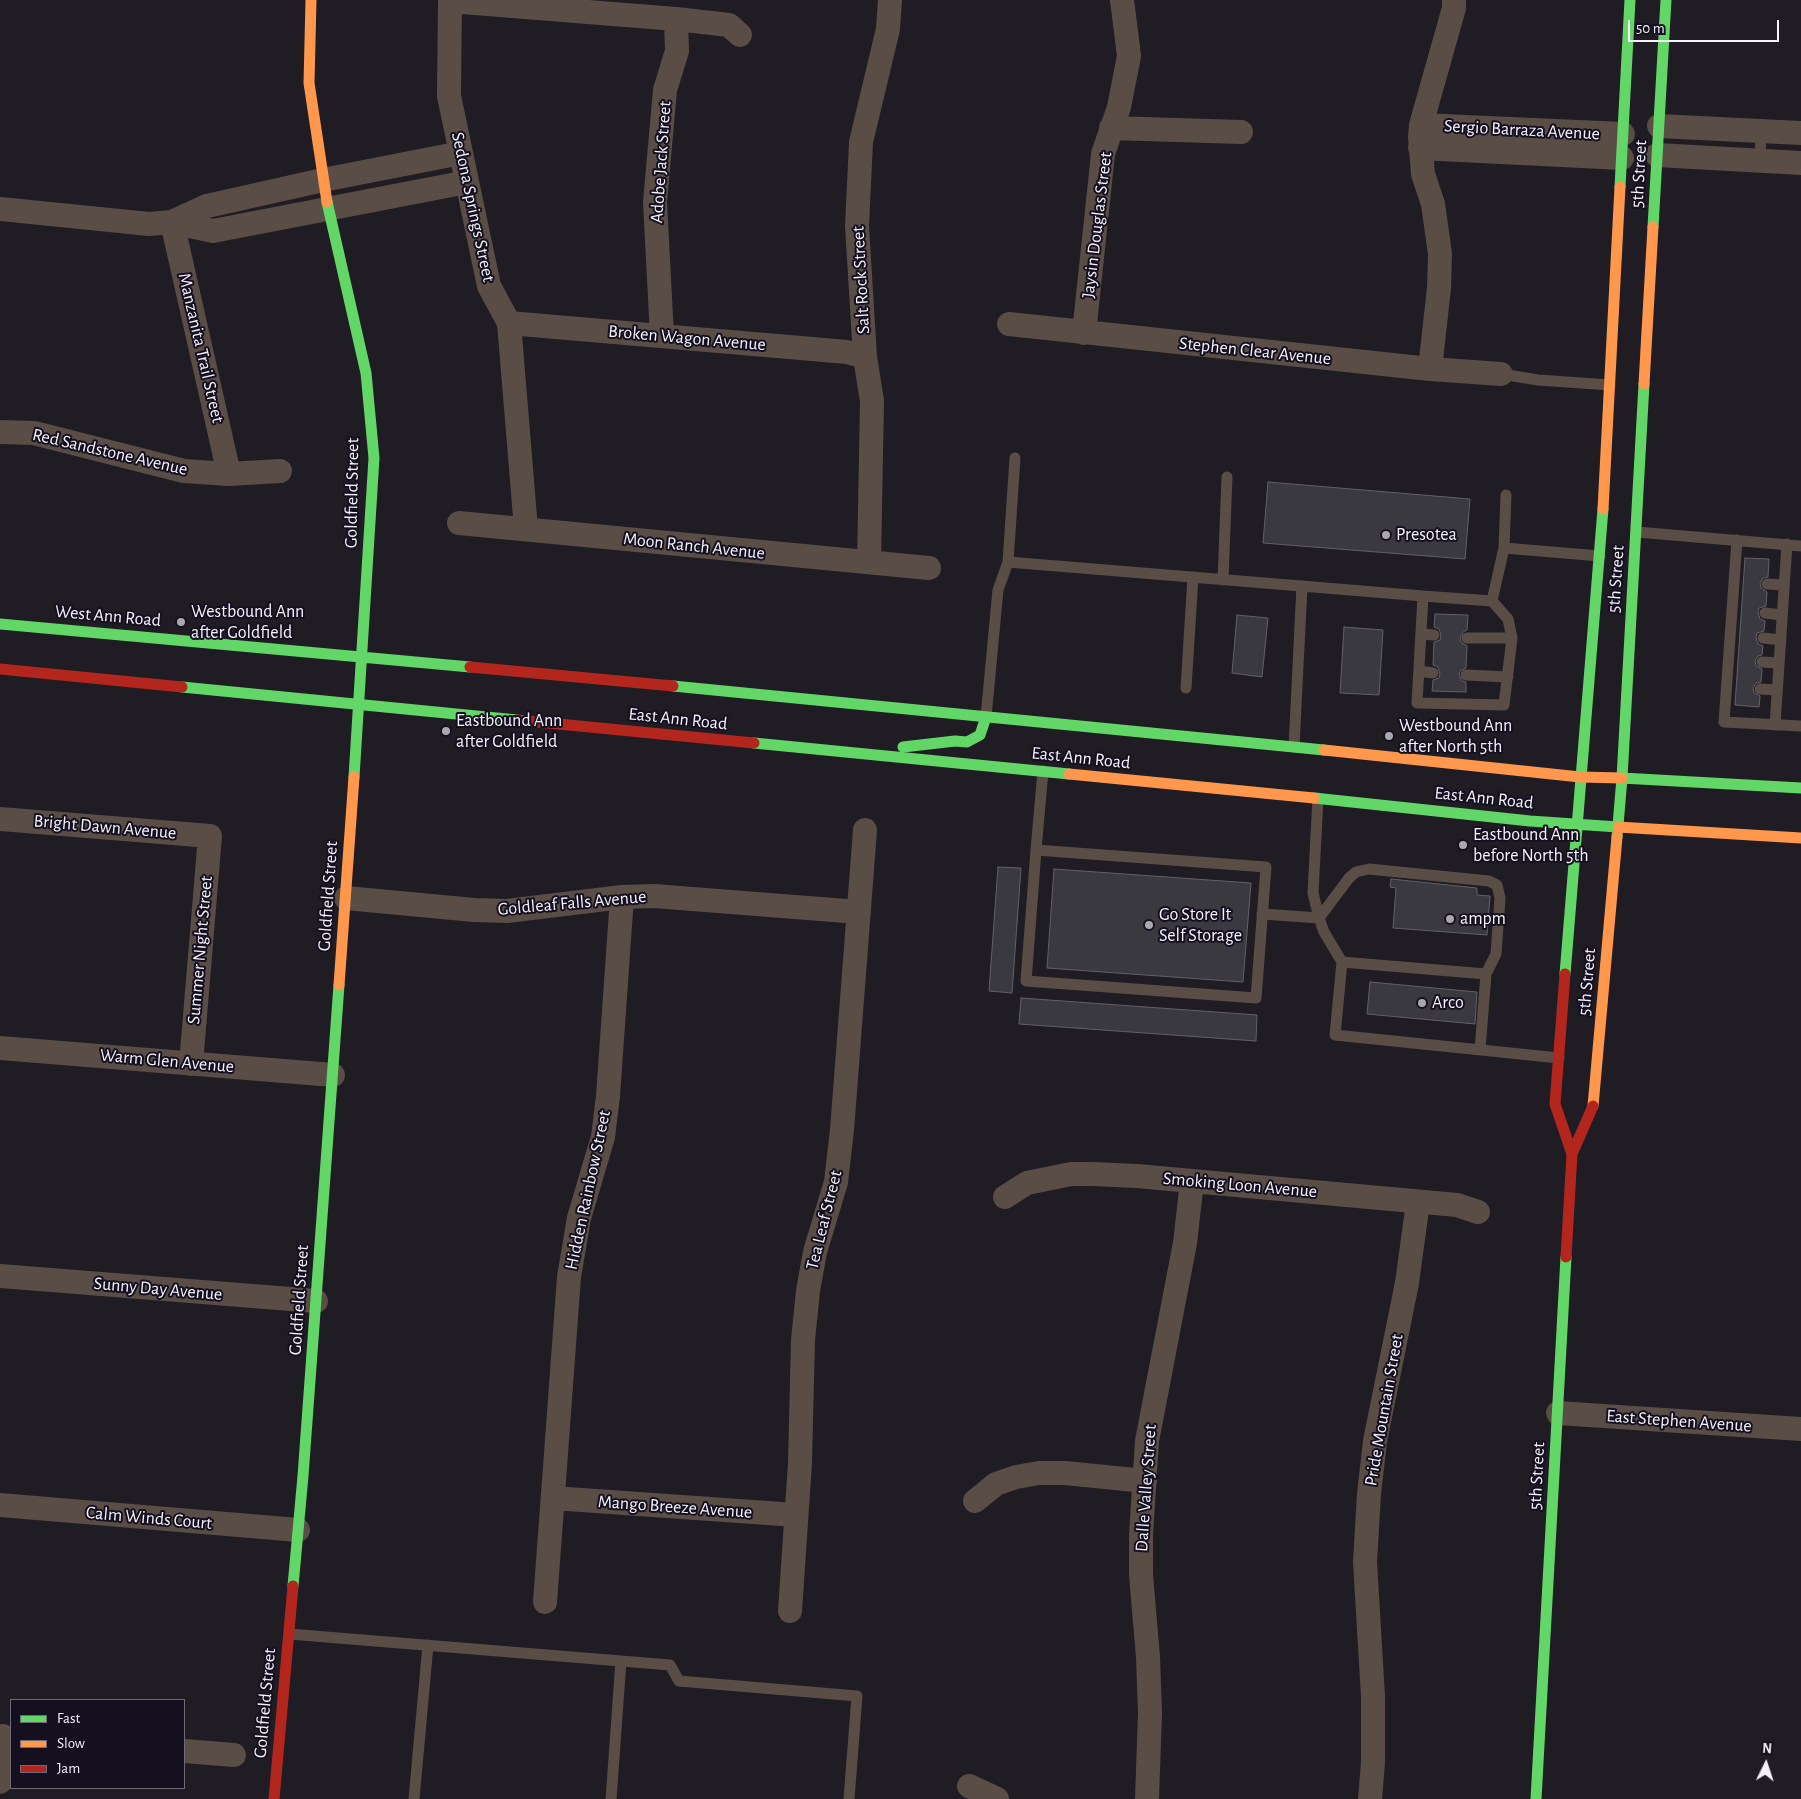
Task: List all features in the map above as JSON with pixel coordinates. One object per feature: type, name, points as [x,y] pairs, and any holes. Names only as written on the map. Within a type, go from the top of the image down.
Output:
[{"type":"main road","name":"Goldfield Street","points":[[274,1799],[298,1530],[334,1074],[374,458],[366,373],[322,180],[309,82],[311,0]]},
{"type":"main road","name":"5th Street","points":[[1572,1154],[1555,1104],[1576,824],[1600,556],[1610,384],[1627,161],[1623,134],[1630,0]]},
{"type":"main road","name":"5th Street","points":[[1536,1799],[1572,1154],[1594,1103],[1622,778],[1651,277],[1655,138],[1666,0]]},
{"type":"main road","points":[[1629,23],[1637,70]]},
{"type":"main road","points":[[1641,223],[1651,277]]},
{"type":"main road","name":"West Ann Road","points":[[0,624],[362,656]]},
{"type":"main road","name":"East Ann Road","points":[[362,656],[1294,747],[1580,777],[1801,788]]},
{"type":"main road","points":[[0,669],[358,705]]},
{"type":"main road","name":"East Ann Road","points":[[358,705],[1576,824],[1801,838]]},
{"type":"main road","points":[[846,753],[955,741],[967,742],[980,736],[986,717]]},
{"type":"street","name":"Salt Rock Street","points":[[869,562],[872,401],[865,357],[857,226],[861,142],[888,29],[890,0]]},
{"type":"street","name":"Jaysin Douglas Street","points":[[1084,333],[1103,154],[1118,107],[1129,56],[1122,0]]},
{"type":"street","points":[[1430,369],[1439,288],[1440,254],[1433,204],[1424,174],[1420,148],[1421,125],[1454,8],[1454,0]]},
{"type":"street","points":[[450,1],[729,25],[740,35]]},
{"type":"street","name":"Sedona Springs Street","points":[[450,1],[449,96],[489,286],[509,323],[526,529]]},
{"type":"street","name":"Adobe Jack Street","points":[[662,336],[654,202],[665,90],[677,52],[676,19]]},
{"type":"street","name":"Sergio Barraza Avenue","points":[[1421,125],[1627,161]]},
{"type":"street","points":[[1110,128],[1241,132]]},
{"type":"street","points":[[1655,138],[1761,131],[1801,133]]},
{"type":"street","name":"Sergio Barraza Avenue","points":[[1420,148],[1623,134]]},
{"type":"street","points":[[1655,138],[1760,161],[1801,163]]},
{"type":"street","points":[[0,209],[149,224],[172,222],[213,231],[328,210],[407,179],[461,153]]},
{"type":"street","points":[[172,222],[207,206],[322,180],[407,179],[467,182]]},
{"type":"street","name":"Manzanita Trail Street","points":[[172,222],[229,474]]},
{"type":"street","name":"Broken Wagon Avenue","points":[[509,323],[847,352],[865,357]]},
{"type":"street","name":"Stephen Clear Avenue","points":[[1010,324],[1430,369],[1501,374]]},
{"type":"street","name":"Red Sandstone Avenue","points":[[0,432],[34,433],[184,471],[229,474],[280,471]]},
{"type":"street","name":"Moon Ranch Avenue","points":[[459,523],[929,568]]},
{"type":"street","name":"Bright Dawn Avenue","points":[[0,818],[210,836]]},
{"type":"street","name":"Tea Leaf Street","points":[[790,1611],[800,1463],[803,1340],[808,1291],[815,1252],[836,1182],[842,1130],[865,830]]},
{"type":"street","name":"Summer Night Street","points":[[191,1064],[210,836]]},
{"type":"street","name":"Goldleaf Falls Avenue","points":[[346,898],[474,910],[507,911],[622,897],[654,896],[859,912]]},
{"type":"street","name":"Hidden Rainbow Street","points":[[545,1602],[569,1277],[580,1218],[602,1137],[608,1096],[622,897]]},
{"type":"street","name":"Warm Glen Avenue","points":[[0,1048],[334,1074]]},
{"type":"street","name":"Smoking Loon Avenue","points":[[1005,1197],[1027,1182],[1071,1174],[1137,1176],[1457,1205],[1478,1212]]},
{"type":"street","name":"Dalle Valley Street","points":[[1147,1799],[1150,1762],[1150,1704],[1141,1576],[1141,1535],[1147,1441],[1183,1251],[1192,1181]]},
{"type":"street","name":"Pride Mountain Street","points":[[1370,1799],[1373,1762],[1373,1696],[1365,1562],[1369,1494],[1375,1441],[1406,1283],[1418,1202]]},
{"type":"street","name":"Sunny Day Avenue","points":[[0,1276],[316,1301]]},
{"type":"street","name":"East Stephen Avenue","points":[[1558,1414],[1801,1429]]},
{"type":"street","points":[[975,1501],[996,1484],[1039,1472],[1145,1481]]},
{"type":"street","name":"Mango Breeze Avenue","points":[[553,1498],[796,1515]]},
{"type":"street","name":"Calm Winds Court","points":[[0,1505],[298,1530]]},
{"type":"street","points":[[0,1782],[5,1736]]},
{"type":"street","points":[[185,1751],[234,1755]]},
{"type":"street","points":[[969,1786],[997,1799]]},
{"type":"lane","points":[[1760,161],[1761,131]]},
{"type":"lane","points":[[1501,374],[1538,380],[1610,384]]},
{"type":"lane","points":[[986,717],[998,590],[1008,562],[1015,458]]},
{"type":"lane","points":[[1223,580],[1227,477]]},
{"type":"lane","points":[[1492,601],[1504,548],[1506,495]]},
{"type":"lane","points":[[1637,532],[1801,546]]},
{"type":"lane","points":[[1737,540],[1739,582],[1732,687],[1724,722],[1801,726]]},
{"type":"lane","points":[[1775,724],[1787,544]]},
{"type":"lane","points":[[1504,548],[1600,556]]},
{"type":"lane","points":[[1008,562],[1492,601],[1508,619],[1512,638],[1504,705],[1417,703],[1423,596]]},
{"type":"lane","points":[[1186,688],[1193,577]]},
{"type":"lane","points":[[1767,584],[1784,586]]},
{"type":"lane","points":[[1294,747],[1302,586]]},
{"type":"lane","points":[[1765,613],[1782,614]]},
{"type":"lane","points":[[1421,634],[1434,635]]},
{"type":"lane","points":[[1467,638],[1512,638]]},
{"type":"lane","points":[[1763,638],[1781,640]]},
{"type":"lane","points":[[1762,662],[1779,663]]},
{"type":"lane","points":[[1419,671],[1433,673]]},
{"type":"lane","points":[[1466,675],[1508,677]]},
{"type":"lane","points":[[1760,689],[1778,690]]},
{"type":"lane","points":[[1036,850],[1266,867],[1256,998],[1026,981],[1036,850],[1043,772]]},
{"type":"lane","points":[[1318,798],[1313,887],[1319,918],[1324,932],[1342,962],[1335,1035],[1559,1058]]},
{"type":"lane","points":[[1319,918],[1349,878],[1356,872],[1363,870],[1379,869],[1489,881],[1497,886],[1500,898],[1496,954],[1486,974],[1480,1050]]},
{"type":"lane","points":[[1262,914],[1319,918]]},
{"type":"lane","points":[[1342,962],[1486,974]]},
{"type":"lane","points":[[289,1634],[670,1666],[679,1681],[857,1696],[849,1799]]},
{"type":"lane","points":[[414,1799],[428,1645]]},
{"type":"lane","points":[[610,1799],[621,1661]]},
{"type":"building","points":[[1268,482],[1470,499],[1465,559],[1263,543]]},
{"type":"building","points":[[1745,558],[1769,559],[1768,577],[1763,578],[1760,583],[1761,588],[1767,592],[1766,606],[1759,608],[1758,613],[1760,619],[1765,621],[1764,631],[1757,633],[1756,638],[1758,644],[1763,646],[1762,655],[1758,656],[1755,661],[1756,666],[1762,669],[1761,682],[1756,683],[1753,688],[1754,693],[1760,696],[1759,707],[1735,705]]},
{"type":"building","points":[[1435,614],[1468,615],[1467,630],[1463,632],[1460,638],[1461,642],[1467,646],[1466,668],[1460,671],[1459,675],[1462,681],[1466,682],[1466,692],[1432,691],[1433,680],[1439,678],[1440,674],[1438,667],[1433,665],[1434,642],[1440,640],[1441,635],[1439,629],[1434,627]]},
{"type":"building","points":[[1237,615],[1268,618],[1262,677],[1232,673]]},
{"type":"building","points":[[1344,627],[1383,630],[1379,695],[1340,693]]},
{"type":"building","points":[[998,867],[1021,868],[1012,993],[989,991]]},
{"type":"building","name":"Go Store It Self Storage","points":[[1054,869],[1251,883],[1243,982],[1047,968]]},
{"type":"building","points":[[1391,879],[1477,888],[1477,895],[1490,896],[1487,935],[1393,928],[1396,888],[1390,887]]},
{"type":"building","name":"Arco","points":[[1370,982],[1477,992],[1475,1024],[1367,1014]]},
{"type":"building","points":[[1021,998],[1257,1015],[1256,1041],[1019,1024]]},
{"type":"traffic: fast","points":[[1620,187],[1630,0]]},
{"type":"traffic: fast","points":[[1653,227],[1666,0]]},
{"type":"traffic: fast","points":[[327,202],[366,373],[374,458],[354,777]]},
{"type":"traffic: fast","points":[[1617,837],[1644,384]]},
{"type":"traffic: fast","points":[[1565,974],[1603,509]]},
{"type":"traffic: fast","points":[[0,624],[470,667]]},
{"type":"traffic: fast","points":[[673,686],[1324,750]]},
{"type":"traffic: fast","points":[[182,687],[517,720]]},
{"type":"traffic: fast","points":[[903,747],[955,741],[967,742],[980,735],[986,717]]},
{"type":"traffic: fast","points":[[754,743],[1069,774]]},
{"type":"traffic: fast","points":[[1622,778],[1801,788]]},
{"type":"traffic: fast","points":[[1314,798],[1530,821],[1618,827]]},
{"type":"traffic: fast","points":[[293,1586],[303,1476],[339,985]]},
{"type":"traffic: fast","points":[[1536,1799],[1566,1257]]},
{"type":"traffic: slow","points":[[311,0],[309,83],[327,202]]},
{"type":"traffic: slow","points":[[1603,509],[1620,187]]},
{"type":"traffic: slow","points":[[1644,384],[1653,227]]},
{"type":"traffic: slow","points":[[1324,750],[1580,777],[1622,778]]},
{"type":"traffic: slow","points":[[1069,774],[1314,798]]},
{"type":"traffic: slow","points":[[339,985],[354,777]]},
{"type":"traffic: slow","points":[[1618,827],[1801,838]]},
{"type":"traffic: slow","points":[[1593,1106],[1617,837]]},
{"type":"traffic: jam","points":[[470,667],[673,686]]},
{"type":"traffic: jam","points":[[0,669],[182,687]]},
{"type":"traffic: jam","points":[[517,720],[754,743]]},
{"type":"traffic: jam","points":[[1565,974],[1555,1104],[1572,1154]]},
{"type":"traffic: jam","points":[[1566,1257],[1572,1154],[1593,1106]]},
{"type":"traffic: jam","points":[[274,1799],[293,1586]]},
{"type":"place","name":"Presotea","points":[[1386,535]]},
{"type":"place","name":"Westbound Ann after Goldfield","points":[[181,622]]},
{"type":"place","name":"Eastbound Ann after Goldfield","points":[[446,731]]},
{"type":"place","name":"Westbound Ann after North 5th","points":[[1389,736]]},
{"type":"place","name":"Eastbound Ann before North 5th","points":[[1463,845]]},
{"type":"place","name":"ampm","points":[[1450,919]]},
{"type":"place","name":"Go Store It Self Storage","points":[[1149,925]]},
{"type":"place","name":"Arco","points":[[1422,1003]]}]
